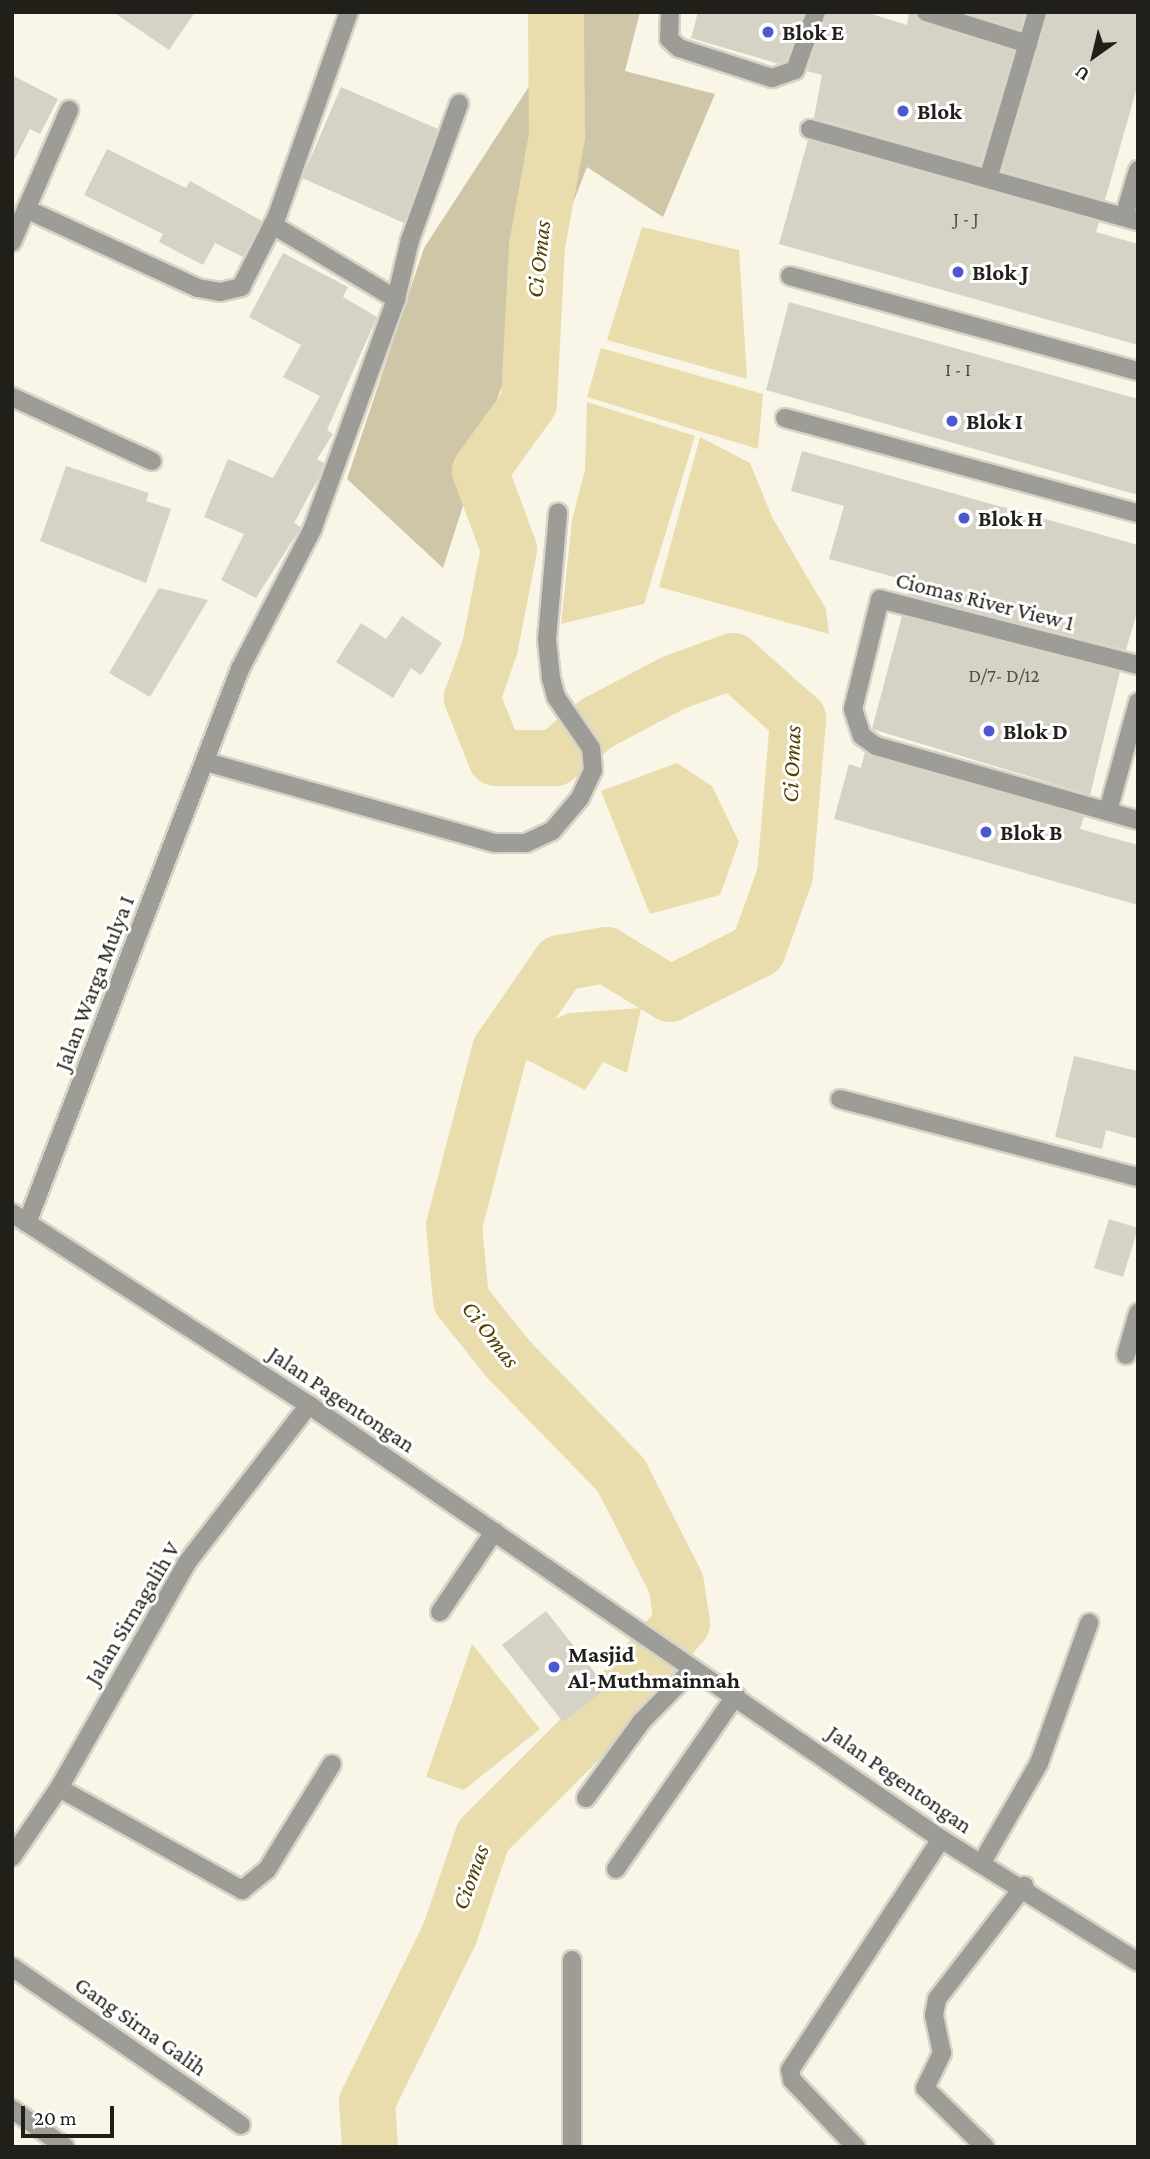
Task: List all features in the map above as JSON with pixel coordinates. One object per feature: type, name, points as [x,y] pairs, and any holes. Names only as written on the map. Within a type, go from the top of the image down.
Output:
[{"type":"street","points":[[26,209],[198,288],[220,292],[241,287],[273,225],[349,12]]},
{"type":"street","points":[[670,12],[669,39],[679,48],[772,78],[795,70],[816,12]]},
{"type":"street","points":[[926,12],[1028,44]]},
{"type":"street","points":[[988,179],[1037,12]]},
{"type":"street","name":"Jalan Warga Mulya I","points":[[20,1218],[206,762],[240,669],[312,530],[396,299],[410,240],[459,104]]},
{"type":"street","points":[[13,237],[69,110]]},
{"type":"street","points":[[810,128],[1131,219],[1138,170]]},
{"type":"street","points":[[273,225],[396,299]]},
{"type":"street","points":[[790,276],[1138,371]]},
{"type":"street","points":[[12,397],[152,461]]},
{"type":"street","points":[[785,418],[1138,513]]},
{"type":"street","points":[[206,762],[511,845],[552,831],[588,784],[591,748],[565,711],[551,678],[547,639],[558,512]]},
{"type":"street","name":"Ciomas River View 1","points":[[1138,664],[880,599],[853,709],[862,736],[876,746],[1138,820]]},
{"type":"street","points":[[1108,811],[1138,702]]},
{"type":"street","points":[[840,1099],[1138,1177]]},
{"type":"street","name":"Jalan Pagentongan","points":[[20,1218],[309,1405],[639,1631]]},
{"type":"street","points":[[1126,1355],[1138,1313]]},
{"type":"street","name":"Jalan Sirnagalih V","points":[[12,1857],[59,1787],[186,1564],[309,1405]]},
{"type":"street","points":[[440,1612],[494,1532]]},
{"type":"street","points":[[981,1864],[1039,1763],[1089,1623]]},
{"type":"street","name":"Jalan Pegentongan","points":[[639,1631],[941,1839],[1024,1886],[1138,1962]]},
{"type":"street","points":[[586,1798],[642,1721],[708,1678]]},
{"type":"street","points":[[616,1870],[708,1678]]},
{"type":"street","points":[[59,1787],[242,1890],[267,1870],[331,1764]]},
{"type":"street","points":[[856,2147],[792,2080],[790,2070],[941,1839]]},
{"type":"street","points":[[985,2147],[925,2088],[942,2053],[935,2032],[936,2007],[1024,1886]]},
{"type":"street","points":[[572,1960],[572,2147]]},
{"type":"street","name":"Gang Sirna Galih","points":[[12,1967],[241,2125]]},
{"type":"street","points":[[12,2109],[65,2147]]},
{"type":"shaded area","points":[[569,12],[640,12],[625,71],[715,94],[663,217],[587,167],[499,394],[443,568],[347,479],[424,248],[565,31]]},
{"type":"shaded area","points":[[642,227],[739,250],[747,379],[607,340]]},
{"type":"shaded area","points":[[601,348],[763,394],[758,449],[587,397]]},
{"type":"shaded area","points":[[587,402],[695,436],[644,604],[561,624],[572,520],[585,470]]},
{"type":"shaded area","points":[[700,437],[750,463],[772,517],[826,609],[829,634],[659,587]]},
{"type":"shaded area","points":[[677,763],[712,786],[739,842],[720,895],[650,914],[601,791]]},
{"type":"shaded area","points":[[641,1008],[627,1073],[603,1062],[585,1090],[510,1051],[537,1027],[569,1013]]},
{"type":"shaded area","points":[[472,1644],[540,1729],[464,1790],[426,1777]]},
{"type":"building","points":[[113,12],[195,12],[169,50]]},
{"type":"building","points":[[698,12],[804,12],[786,61],[779,64],[691,38]]},
{"type":"building","points":[[827,12],[865,12],[907,25],[909,12],[915,12],[923,23],[1014,51],[980,165],[814,118],[822,75],[807,71]]},
{"type":"building","points":[[965,12],[1025,12],[1020,30]]},
{"type":"building","points":[[1048,12],[1138,12],[1138,84],[1105,200],[1002,171]]},
{"type":"building","points":[[12,75],[58,99],[40,134],[30,129],[12,164]]},
{"type":"building","points":[[341,87],[438,129],[404,223],[302,178]]},
{"type":"building","points":[[808,140],[1099,222],[1096,232],[1138,244],[1138,345],[779,244]]},
{"type":"building","points":[[107,149],[186,188],[190,181],[262,221],[243,257],[215,243],[203,265],[159,242],[163,234],[84,195]]},
{"type":"building","points":[[283,253],[348,287],[343,297],[377,317],[327,430],[333,434],[317,459],[324,463],[294,523],[301,527],[256,598],[221,580],[244,534],[204,517],[228,459],[273,478],[320,396],[283,377],[301,345],[249,317]]},
{"type":"building","points":[[789,302],[1138,399],[1138,495],[766,390]]},
{"type":"building","points":[[802,451],[1138,545],[1138,609],[1126,650],[908,595],[912,582],[829,559],[844,506],[791,491]]},
{"type":"building","points":[[66,466],[149,493],[146,501],[171,509],[146,583],[40,541]]},
{"type":"building","points":[[159,588],[208,600],[150,697],[109,673]]},
{"type":"building","points":[[402,616],[442,643],[421,675],[411,668],[393,698],[336,662],[361,623],[386,639]]},
{"type":"building","points":[[902,616],[1120,672],[1090,795],[872,729]]},
{"type":"building","name":"Blok B","points":[[865,752],[1084,816],[1080,829],[1138,845],[1138,905],[834,819],[849,764],[861,768]]},
{"type":"building","points":[[1074,1056],[1138,1071],[1138,1139],[1106,1130],[1102,1149],[1055,1137]]},
{"type":"building","points":[[1109,1219],[1138,1228],[1123,1277],[1094,1268]]},
{"type":"building","name":"Masjid Al-Muthmainnah","points":[[546,1611],[607,1688],[563,1722],[502,1645]]},
{"type":"waterway","name":"Ci Omas","points":[[370,2147],[367,2102],[450,1933],[483,1836],[598,1721],[682,1623],[676,1583],[621,1475],[508,1359],[461,1300],[454,1226],[500,1050],[560,963],[606,955],[670,994],[758,950],[785,875],[798,719],[733,661],[673,683],[597,723],[555,758],[496,758],[472,698],[490,647],[509,549],[480,471],[529,403],[537,246],[557,136],[556,12]]},
{"type":"place","name":"Blok E","points":[[768,32]]},
{"type":"place","name":"Blok","points":[[903,111]]},
{"type":"place","name":"Blok J","points":[[958,272]]},
{"type":"place","name":"Blok I","points":[[952,421]]},
{"type":"place","name":"Blok H","points":[[964,518]]},
{"type":"place","name":"Blok D","points":[[989,731]]},
{"type":"place","name":"Blok B","points":[[986,832]]},
{"type":"place","name":"Masjid Al-Muthmainnah","points":[[554,1667]]},
{"type":"water label","name":"Ciomas","points":[[470,1877]]}]
